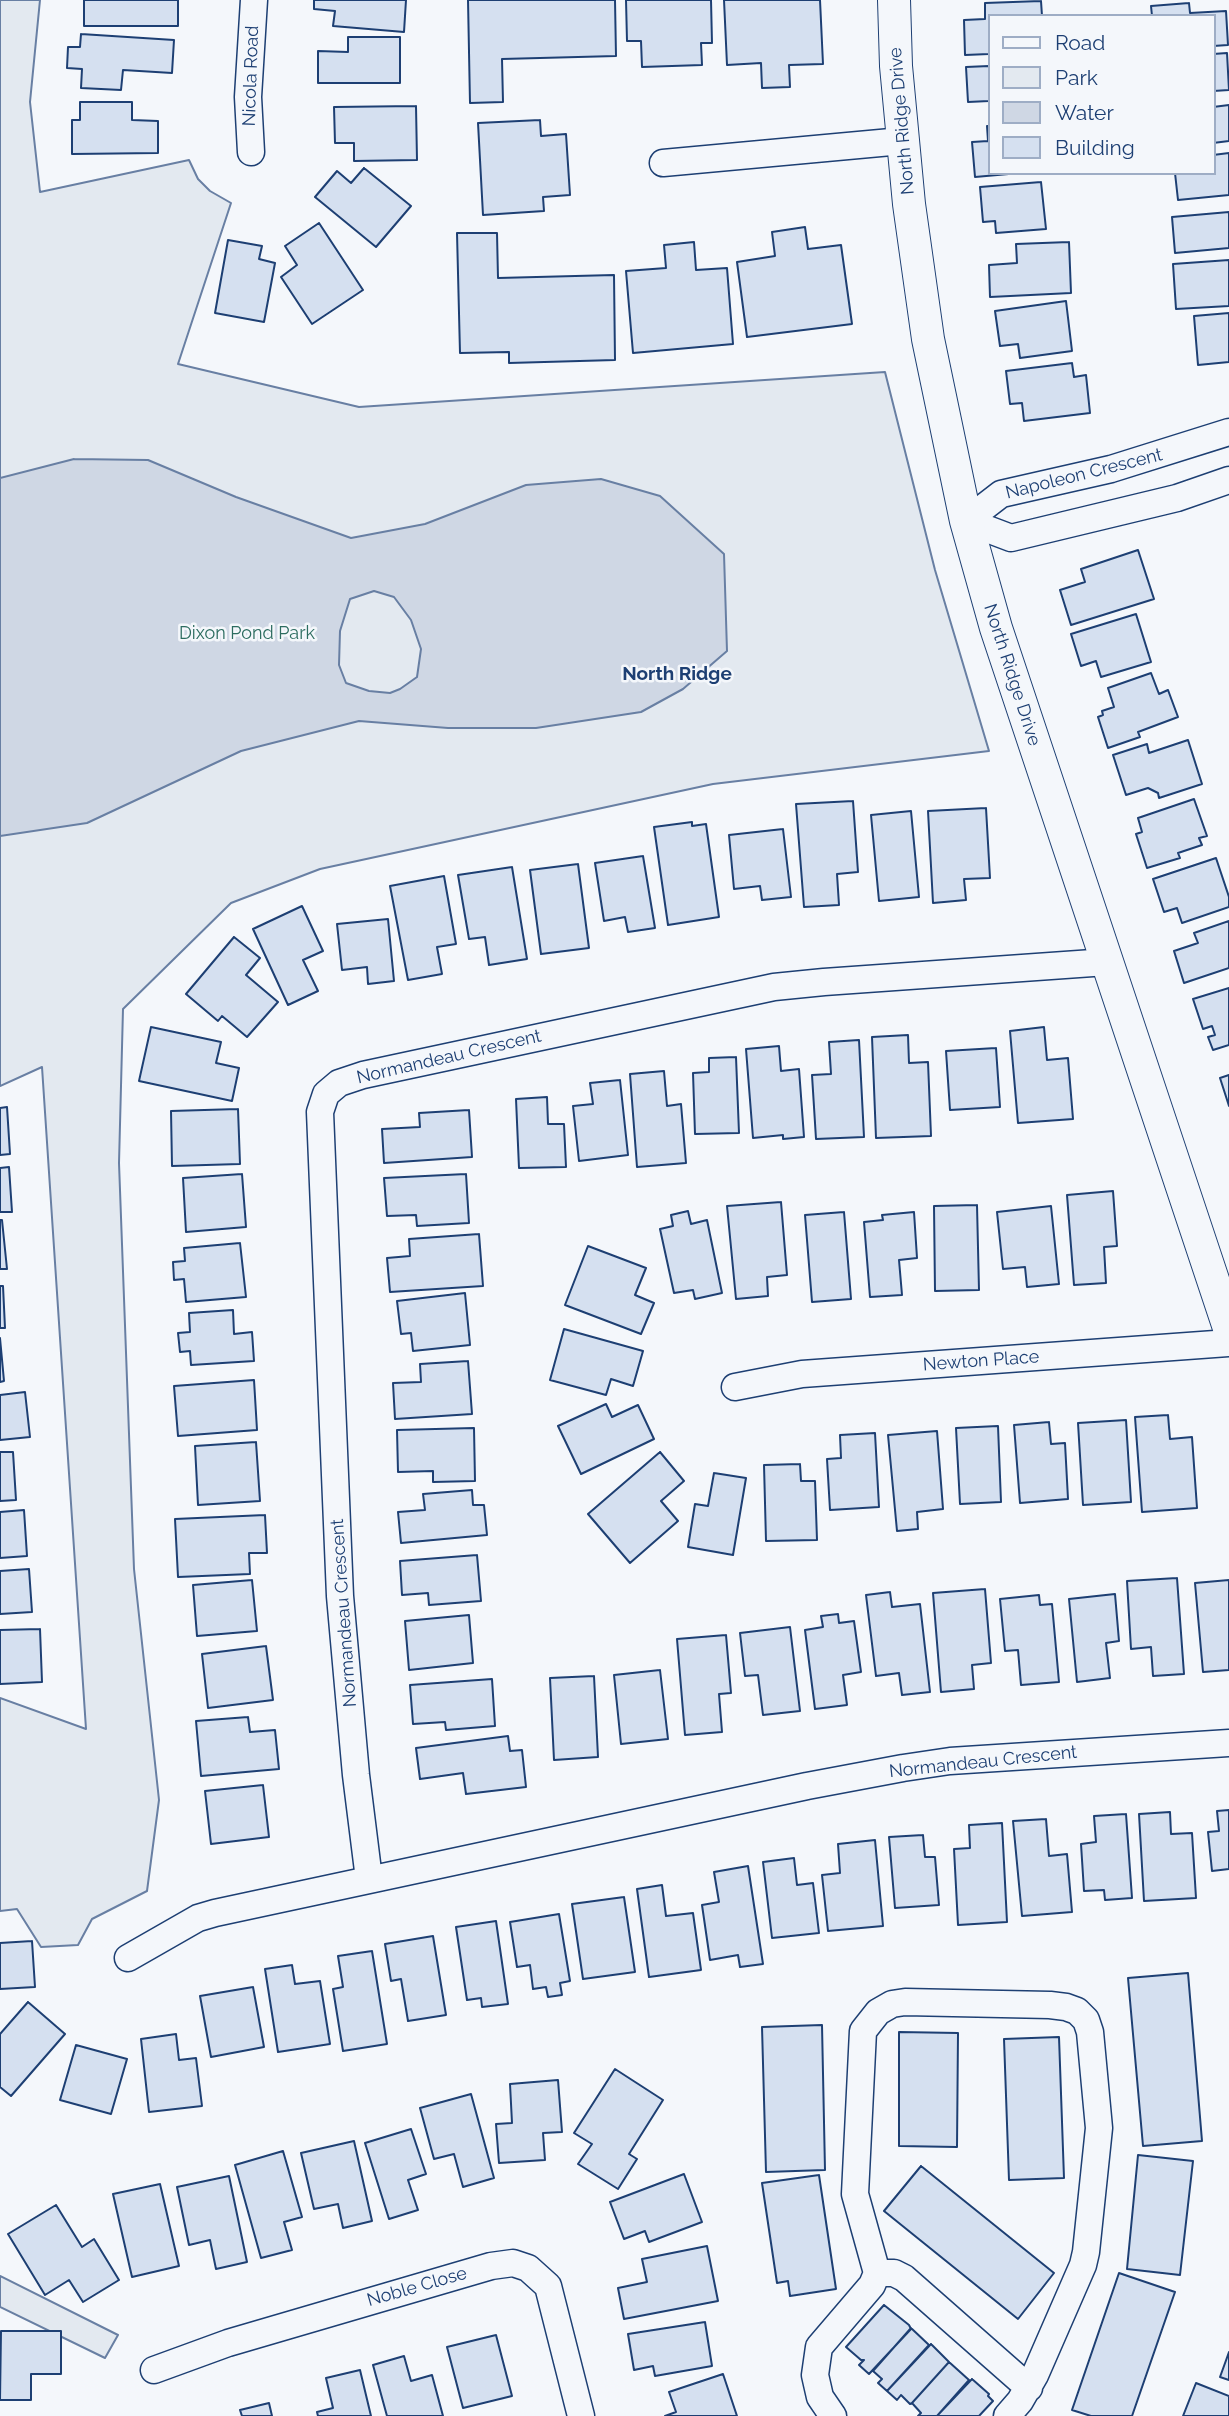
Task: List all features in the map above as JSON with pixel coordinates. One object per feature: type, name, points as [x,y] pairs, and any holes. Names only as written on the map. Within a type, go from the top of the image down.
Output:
[{"type":"street","name":"Nicola Road","points":[[251,152],[248,97],[254,0]]},
{"type":"street","name":"North Ridge Drive","points":[[894,0],[902,141],[928,339],[966,521],[996,628],[1229,1328]]},
{"type":"street","points":[[663,163],[902,141]]},
{"type":"street","name":"Napoleon Crescent","points":[[966,521],[1001,494],[1111,469],[1229,432]]},
{"type":"street","points":[[966,521],[1012,538],[1166,501],[1229,480]]},
{"type":"street","name":"Normandeau Crescent","points":[[369,1879],[356,1775],[340,1596],[320,1112],[326,1094],[339,1083],[363,1075],[774,987],[1107,962]]},
{"type":"street","name":"Newton Place","points":[[735,1387],[802,1374],[1229,1343]]},
{"type":"street","name":"Normandeau Crescent","points":[[128,1958],[198,1918],[215,1913],[793,1789],[903,1768],[991,1758],[1229,1743]]},
{"type":"street","points":[[833,2416],[820,2397],[815,2375],[819,2347],[872,2286],[877,2273],[855,2194],[863,2031],[870,2019],[892,2004],[905,2002],[1050,2005],[1077,2011],[1086,2020],[1090,2032],[1100,2128],[1086,2252],[1083,2265],[1029,2388],[1007,2416]]},
{"type":"street","name":"Noble Close","points":[[154,2370],[228,2343],[491,2266],[513,2263],[528,2268],[548,2286],[580,2416]]},
{"type":"street","points":[[877,2273],[894,2273],[904,2278],[1029,2388]]},
{"type":"green space","name":"Dixon Pond Park","points":[[0,0],[40,0],[30,102],[40,192],[189,160],[198,179],[210,191],[231,203],[178,364],[359,407],[885,372],[935,570],[989,751],[713,784],[320,869],[231,903],[123,1009],[119,1163],[134,1569],[159,1800],[147,1891],[92,1919],[78,1945],[41,1947],[17,1909],[0,1911],[0,1698],[86,1729],[42,1067],[0,1086]]},
{"type":"green space","points":[[0,2276],[118,2335],[105,2358],[0,2307]]},
{"type":"water","points":[[74,459],[148,460],[236,497],[351,538],[425,524],[526,485],[601,479],[660,496],[724,554],[727,651],[683,689],[641,712],[536,728],[448,728],[359,721],[241,751],[87,823],[0,836],[0,478]],"holes":[[[374,591],[394,597],[411,620],[421,649],[417,677],[390,693],[369,691],[346,683],[339,665],[340,631],[350,599]]]},
{"type":"building","points":[[84,0],[178,0],[178,26],[84,26]]},
{"type":"building","points":[[314,0],[406,0],[404,32],[333,26],[335,11],[314,9]]},
{"type":"building","points":[[468,0],[615,0],[616,56],[502,59],[503,102],[470,103]]},
{"type":"building","points":[[626,0],[711,0],[712,43],[701,43],[702,65],[642,67],[641,41],[627,41]]},
{"type":"building","points":[[724,0],[820,0],[823,64],[789,65],[790,87],[762,88],[761,63],[727,65]]},
{"type":"building","points":[[1041,1],[1042,14],[988,14],[988,54],[965,55],[964,20],[985,19],[985,3]]},
{"type":"building","points":[[1189,3],[1190,13],[1226,11],[1228,45],[1215,46],[1215,14],[1152,14],[1151,6]]},
{"type":"building","points":[[81,34],[174,40],[172,73],[123,70],[121,90],[81,88],[82,69],[67,68],[68,47],[80,47]]},
{"type":"building","points":[[348,37],[400,37],[400,83],[318,83],[318,51],[348,52]]},
{"type":"building","points":[[1227,53],[1229,90],[1215,91],[1215,54]]},
{"type":"building","points":[[988,66],[988,101],[968,102],[966,67]]},
{"type":"building","points":[[80,102],[132,102],[132,120],[158,121],[158,153],[72,154],[72,120],[80,120]]},
{"type":"building","points":[[1229,105],[1229,141],[1215,143],[1215,107]]},
{"type":"building","points":[[416,106],[417,160],[354,161],[354,143],[335,143],[334,107]]},
{"type":"building","points":[[540,120],[541,136],[566,134],[570,195],[543,197],[544,211],[483,215],[478,123]]},
{"type":"building","points":[[988,141],[988,175],[998,175],[975,177],[972,142]]},
{"type":"building","points":[[1229,153],[1229,195],[1178,200],[1175,175],[1215,175],[1215,155]]},
{"type":"building","points":[[364,168],[411,206],[376,247],[315,197],[337,171],[351,183]]},
{"type":"building","points":[[1041,182],[1046,229],[996,233],[995,221],[983,222],[980,187]]},
{"type":"building","points":[[1229,212],[1229,248],[1175,253],[1172,217]]},
{"type":"building","points":[[319,223],[363,290],[312,324],[281,277],[297,265],[285,246]]},
{"type":"building","points":[[805,227],[808,249],[841,245],[852,324],[747,337],[737,262],[775,256],[772,232]]},
{"type":"building","points":[[457,233],[497,233],[498,278],[614,275],[615,360],[509,363],[509,352],[460,353]]},
{"type":"building","points":[[228,240],[262,246],[259,259],[275,263],[264,322],[215,313]]},
{"type":"building","points":[[694,242],[696,270],[727,268],[733,344],[633,353],[626,271],[666,268],[664,245]]},
{"type":"building","points":[[1069,242],[1071,293],[990,297],[989,265],[1017,263],[1016,244]]},
{"type":"building","points":[[1229,260],[1229,306],[1176,309],[1173,264]]},
{"type":"building","points":[[1066,301],[1072,351],[1020,358],[1018,344],[1000,346],[995,311]]},
{"type":"building","points":[[1229,313],[1229,362],[1198,365],[1194,316]]},
{"type":"building","points":[[1072,363],[1074,377],[1086,375],[1090,413],[1024,421],[1022,403],[1010,404],[1006,371]]},
{"type":"building","points":[[1138,550],[1154,599],[1071,625],[1060,590],[1085,582],[1081,569]]},
{"type":"building","points":[[1136,614],[1151,662],[1101,677],[1096,661],[1081,666],[1071,634]]},
{"type":"building","points":[[1151,673],[1159,694],[1168,690],[1178,717],[1138,732],[1140,737],[1108,748],[1098,717],[1103,715],[1102,711],[1114,707],[1108,688]]},
{"type":"building","points":[[1188,740],[1202,784],[1159,798],[1158,793],[1148,788],[1126,795],[1113,755],[1147,744],[1149,753]]},
{"type":"building","points":[[1194,799],[1207,836],[1199,838],[1202,845],[1178,853],[1180,858],[1147,868],[1136,834],[1142,832],[1138,818]]},
{"type":"building","points":[[853,801],[858,872],[837,874],[839,905],[804,907],[796,804]]},
{"type":"building","points":[[986,808],[990,878],[964,879],[966,900],[933,903],[928,811]]},
{"type":"building","points":[[911,811],[919,897],[879,901],[871,815]]},
{"type":"building","points":[[692,822],[692,826],[706,824],[719,917],[668,925],[654,827]]},
{"type":"building","points":[[783,829],[791,897],[762,900],[760,886],[734,889],[729,835]]},
{"type":"building","points":[[643,856],[655,928],[628,932],[625,917],[604,921],[595,863]]},
{"type":"building","points":[[1216,858],[1229,897],[1229,907],[1182,923],[1177,908],[1164,912],[1153,879]]},
{"type":"building","points":[[578,864],[589,948],[541,954],[530,870]]},
{"type":"building","points":[[512,867],[527,959],[489,965],[485,937],[469,939],[458,875]]},
{"type":"building","points":[[444,876],[456,944],[437,947],[442,974],[408,980],[390,886]]},
{"type":"building","points":[[302,906],[323,951],[303,960],[318,991],[288,1005],[253,929]]},
{"type":"building","points":[[388,919],[394,981],[368,984],[367,967],[342,970],[337,924]]},
{"type":"building","points":[[1229,921],[1229,968],[1184,983],[1174,951],[1198,943],[1194,933]]},
{"type":"building","points":[[234,937],[260,958],[246,975],[278,1002],[247,1037],[222,1016],[218,1021],[186,994]]},
{"type":"building","points":[[1229,988],[1229,1045],[1213,1050],[1208,1037],[1215,1035],[1212,1026],[1203,1029],[1193,999]]},
{"type":"building","points":[[151,1027],[221,1042],[216,1063],[239,1068],[232,1101],[139,1081]]},
{"type":"building","points":[[1044,1027],[1047,1060],[1068,1058],[1073,1119],[1018,1123],[1010,1031]]},
{"type":"building","points":[[908,1035],[909,1063],[928,1062],[931,1136],[876,1138],[872,1037]]},
{"type":"building","points":[[859,1040],[864,1137],[816,1139],[812,1075],[831,1074],[829,1042]]},
{"type":"building","points":[[779,1046],[781,1071],[799,1069],[804,1137],[783,1139],[783,1135],[753,1138],[746,1049]]},
{"type":"building","points":[[996,1048],[1000,1107],[950,1110],[946,1051]]},
{"type":"building","points":[[736,1057],[739,1133],[695,1134],[693,1073],[709,1072],[709,1058]]},
{"type":"building","points":[[664,1071],[667,1106],[681,1104],[686,1163],[637,1167],[630,1074]]},
{"type":"building","points":[[1229,1075],[1229,1106],[1220,1078]]},
{"type":"building","points":[[620,1080],[628,1155],[579,1161],[573,1106],[593,1104],[590,1083]]},
{"type":"building","points":[[547,1097],[548,1124],[564,1124],[566,1167],[519,1168],[516,1099]]},
{"type":"building","points":[[7,1107],[10,1154],[0,1155],[0,1108]]},
{"type":"building","points":[[238,1109],[240,1164],[172,1166],[171,1111]]},
{"type":"building","points":[[469,1110],[472,1157],[384,1163],[382,1129],[420,1127],[419,1113]]},
{"type":"building","points":[[9,1167],[12,1212],[0,1212],[0,1168]]},
{"type":"building","points":[[242,1174],[246,1227],[186,1232],[183,1178]]},
{"type":"building","points":[[466,1174],[469,1223],[417,1226],[416,1215],[387,1216],[384,1178]]},
{"type":"building","points":[[1113,1191],[1117,1246],[1104,1247],[1106,1283],[1074,1285],[1067,1195]]},
{"type":"building","points":[[781,1202],[787,1275],[767,1277],[768,1296],[736,1299],[727,1206]]},
{"type":"building","points":[[977,1205],[979,1290],[935,1291],[934,1206]]},
{"type":"building","points":[[1051,1206],[1059,1284],[1027,1287],[1025,1267],[1003,1269],[997,1212]]},
{"type":"building","points":[[688,1211],[691,1224],[707,1220],[722,1293],[695,1299],[693,1290],[674,1293],[660,1229],[673,1226],[671,1215]]},
{"type":"building","points":[[844,1212],[851,1299],[812,1302],[805,1215]]},
{"type":"building","points":[[914,1212],[917,1258],[899,1260],[902,1295],[870,1297],[864,1222],[883,1220],[882,1215]]},
{"type":"building","points":[[2,1220],[7,1269],[0,1269]]},
{"type":"building","points":[[479,1234],[483,1286],[390,1292],[387,1258],[410,1256],[409,1239]]},
{"type":"building","points":[[240,1243],[246,1297],[186,1302],[184,1279],[174,1280],[173,1262],[185,1261],[184,1248]]},
{"type":"building","points":[[588,1246],[646,1268],[635,1295],[654,1303],[641,1334],[565,1305]]},
{"type":"building","points":[[0,1286],[3,1286],[5,1328],[0,1328]]},
{"type":"building","points":[[465,1293],[470,1345],[413,1351],[411,1333],[401,1334],[397,1301]]},
{"type":"building","points":[[233,1310],[234,1334],[252,1332],[254,1361],[191,1365],[190,1351],[180,1352],[178,1333],[190,1332],[189,1313]]},
{"type":"building","points":[[564,1329],[643,1351],[633,1386],[611,1379],[606,1395],[550,1380]]},
{"type":"building","points":[[0,1338],[4,1381],[0,1382]]},
{"type":"building","points":[[468,1361],[472,1414],[395,1419],[393,1383],[421,1382],[420,1364]]},
{"type":"building","points":[[254,1380],[257,1430],[178,1436],[174,1386]]},
{"type":"building","points":[[25,1392],[30,1437],[0,1440],[0,1395]]},
{"type":"building","points":[[606,1404],[612,1417],[638,1405],[654,1439],[581,1474],[558,1426]]},
{"type":"building","points":[[1168,1415],[1170,1439],[1192,1437],[1197,1508],[1142,1512],[1135,1417]]},
{"type":"building","points":[[1126,1420],[1131,1502],[1083,1505],[1078,1423]]},
{"type":"building","points":[[1049,1422],[1051,1444],[1065,1443],[1068,1499],[1020,1503],[1014,1425]]},
{"type":"building","points":[[998,1426],[1001,1502],[960,1504],[956,1428]]},
{"type":"building","points":[[474,1428],[475,1481],[433,1482],[433,1471],[398,1472],[397,1430]]},
{"type":"building","points":[[937,1431],[943,1509],[917,1512],[918,1529],[897,1531],[888,1435]]},
{"type":"building","points":[[875,1433],[879,1507],[830,1510],[827,1459],[841,1458],[840,1435]]},
{"type":"building","points":[[256,1442],[260,1501],[198,1505],[195,1446]]},
{"type":"building","points":[[0,1452],[13,1452],[16,1500],[0,1501]]},
{"type":"building","points":[[660,1452],[684,1481],[661,1501],[678,1521],[630,1563],[588,1514]]},
{"type":"building","points":[[800,1464],[801,1481],[815,1481],[817,1540],[766,1541],[764,1465]]},
{"type":"building","points":[[714,1473],[746,1478],[733,1555],[688,1547],[695,1504],[708,1506]]},
{"type":"building","points":[[472,1490],[473,1505],[484,1505],[487,1535],[401,1543],[398,1512],[425,1510],[423,1494]]},
{"type":"building","points":[[24,1510],[27,1556],[0,1558],[0,1512]]},
{"type":"building","points":[[265,1515],[267,1553],[249,1553],[250,1574],[178,1577],[175,1519]]},
{"type":"building","points":[[477,1555],[481,1601],[429,1605],[428,1593],[402,1595],[400,1561]]},
{"type":"building","points":[[29,1569],[32,1612],[0,1614],[0,1571]]},
{"type":"building","points":[[1177,1578],[1184,1674],[1153,1676],[1151,1647],[1131,1649],[1127,1581]]},
{"type":"building","points":[[252,1580],[257,1631],[197,1636],[193,1585]]},
{"type":"building","points":[[1229,1580],[1229,1670],[1203,1672],[1195,1583]]},
{"type":"building","points":[[985,1589],[991,1663],[972,1665],[974,1689],[941,1692],[933,1593]]},
{"type":"building","points":[[890,1592],[892,1607],[920,1604],[930,1692],[902,1695],[899,1673],[876,1676],[866,1595]]},
{"type":"building","points":[[1115,1594],[1119,1641],[1106,1643],[1110,1678],[1077,1682],[1069,1599]]},
{"type":"building","points":[[1039,1595],[1040,1605],[1052,1604],[1059,1682],[1021,1685],[1018,1650],[1005,1651],[1000,1599]]},
{"type":"building","points":[[838,1614],[839,1623],[854,1621],[861,1672],[843,1675],[847,1705],[815,1709],[805,1630],[823,1627],[821,1616]]},
{"type":"building","points":[[469,1615],[473,1663],[409,1670],[405,1621]]},
{"type":"building","points":[[790,1627],[800,1711],[763,1715],[758,1675],[745,1676],[740,1633]]},
{"type":"building","points":[[40,1629],[42,1682],[0,1684],[0,1630]]},
{"type":"building","points":[[726,1635],[731,1693],[719,1694],[722,1732],[685,1735],[677,1639]]},
{"type":"building","points":[[266,1646],[273,1700],[208,1708],[202,1654]]},
{"type":"building","points":[[660,1670],[668,1739],[621,1744],[614,1675]]},
{"type":"building","points":[[594,1676],[598,1757],[554,1760],[550,1678]]},
{"type":"building","points":[[492,1679],[495,1726],[446,1730],[445,1722],[413,1724],[410,1685]]},
{"type":"building","points":[[248,1717],[250,1732],[275,1730],[279,1769],[201,1776],[196,1721]]},
{"type":"building","points":[[508,1736],[510,1751],[522,1750],[526,1787],[466,1794],[463,1773],[420,1779],[416,1748]]},
{"type":"building","points":[[263,1785],[269,1837],[211,1844],[205,1791]]},
{"type":"building","points":[[1229,1810],[1229,1869],[1212,1871],[1208,1832],[1219,1831],[1217,1811]]},
{"type":"building","points":[[1170,1812],[1171,1834],[1192,1833],[1196,1898],[1144,1901],[1139,1814]]},
{"type":"building","points":[[1126,1814],[1132,1898],[1105,1900],[1104,1890],[1084,1891],[1081,1844],[1096,1842],[1094,1816]]},
{"type":"building","points":[[1046,1819],[1049,1856],[1067,1854],[1072,1912],[1022,1916],[1013,1821]]},
{"type":"building","points":[[1002,1823],[1007,1922],[958,1925],[954,1849],[970,1848],[969,1825]]},
{"type":"building","points":[[923,1835],[925,1857],[935,1857],[939,1905],[895,1908],[889,1837]]},
{"type":"building","points":[[875,1840],[883,1926],[828,1931],[822,1875],[840,1873],[838,1844]]},
{"type":"building","points":[[794,1858],[797,1885],[813,1883],[819,1933],[772,1938],[763,1862]]},
{"type":"building","points":[[748,1866],[763,1964],[740,1967],[738,1955],[710,1960],[702,1905],[719,1902],[714,1872]]},
{"type":"building","points":[[662,1885],[666,1916],[693,1913],[701,1970],[649,1977],[637,1889]]},
{"type":"building","points":[[624,1897],[635,1972],[583,1979],[572,1904]]},
{"type":"building","points":[[559,1914],[570,1981],[560,1983],[562,1995],[548,1997],[546,1987],[533,1989],[530,1965],[517,1967],[510,1922]]},
{"type":"building","points":[[496,1921],[508,2004],[482,2007],[481,1998],[467,2000],[456,1927]]},
{"type":"building","points":[[433,1936],[446,2015],[408,2021],[401,1979],[391,1981],[385,1944]]},
{"type":"building","points":[[32,1941],[35,1987],[0,1989],[0,1943]]},
{"type":"building","points":[[372,1951],[387,2044],[343,2051],[333,1989],[343,1987],[338,1956]]},
{"type":"building","points":[[292,1965],[295,1984],[320,1981],[330,2044],[278,2052],[265,1969]]},
{"type":"building","points":[[1188,1973],[1202,2141],[1143,2146],[1128,1978]]},
{"type":"building","points":[[253,1987],[264,2047],[211,2057],[200,1996]]},
{"type":"building","points":[[28,2002],[65,2034],[11,2096],[0,2087],[0,2034]]},
{"type":"building","points":[[822,2025],[825,2170],[766,2172],[762,2027]]},
{"type":"building","points":[[899,2032],[958,2033],[957,2147],[899,2146]]},
{"type":"building","points":[[176,2034],[179,2060],[196,2058],[202,2106],[149,2112],[141,2039]]},
{"type":"building","points":[[1059,2037],[1064,2178],[1009,2180],[1004,2039]]},
{"type":"building","points":[[76,2045],[127,2059],[111,2114],[60,2100]]},
{"type":"building","points":[[615,2069],[663,2100],[629,2154],[637,2159],[618,2189],[578,2164],[592,2144],[574,2133]]},
{"type":"building","points":[[558,2080],[562,2132],[543,2133],[545,2160],[499,2163],[496,2124],[512,2123],[510,2084]]},
{"type":"building","points":[[471,2094],[494,2178],[463,2187],[454,2154],[434,2159],[420,2108]]},
{"type":"building","points":[[411,2129],[426,2174],[408,2180],[418,2210],[389,2219],[365,2143]]},
{"type":"building","points":[[354,2141],[372,2221],[343,2228],[338,2204],[314,2209],[301,2153]]},
{"type":"building","points":[[283,2151],[302,2217],[284,2222],[292,2250],[261,2258],[235,2165]]},
{"type":"building","points":[[1138,2155],[1193,2161],[1180,2275],[1127,2269]]},
{"type":"building","points":[[921,2166],[1054,2273],[1018,2319],[884,2211]]},
{"type":"building","points":[[684,2174],[702,2222],[649,2242],[645,2231],[624,2239],[610,2202]]},
{"type":"building","points":[[819,2175],[836,2289],[790,2296],[788,2281],[777,2283],[762,2183]]},
{"type":"building","points":[[229,2176],[247,2262],[216,2269],[210,2240],[189,2245],[177,2187]]},
{"type":"building","points":[[160,2184],[179,2266],[132,2277],[113,2194]]},
{"type":"building","points":[[56,2205],[82,2247],[94,2239],[119,2280],[83,2302],[69,2280],[45,2295],[8,2234]]},
{"type":"building","points":[[707,2246],[718,2301],[624,2319],[618,2288],[647,2282],[642,2259]]},
{"type":"building","points":[[1119,2273],[1175,2292],[1132,2416],[1091,2416],[1072,2410]]},
{"type":"building","points":[[884,2305],[911,2329],[869,2374],[859,2365],[864,2360],[846,2347]]},
{"type":"building","points":[[705,2322],[712,2366],[655,2376],[653,2366],[634,2370],[628,2334]]},
{"type":"building","points":[[911,2328],[929,2345],[887,2391],[878,2383],[882,2379],[873,2371]]},
{"type":"building","points":[[1,2331],[61,2331],[61,2374],[31,2374],[31,2400],[0,2400]]},
{"type":"building","points":[[496,2335],[512,2396],[463,2408],[447,2347]]},
{"type":"building","points":[[931,2344],[949,2362],[912,2403],[901,2395],[897,2400],[887,2391]]},
{"type":"building","points":[[1229,2352],[1229,2380],[1220,2377]]},
{"type":"building","points":[[404,2356],[411,2381],[432,2375],[443,2416],[387,2416],[373,2365]]},
{"type":"building","points":[[949,2362],[969,2380],[937,2416],[918,2416],[921,2413],[912,2403]]},
{"type":"building","points":[[360,2370],[371,2416],[318,2416],[317,2412],[333,2408],[326,2378]]},
{"type":"building","points":[[723,2374],[737,2416],[665,2416],[676,2412],[669,2392]]},
{"type":"building","points":[[972,2379],[993,2401],[979,2416],[937,2416]]},
{"type":"building","points":[[1196,2383],[1229,2396],[1229,2416],[1183,2416]]},
{"type":"building","points":[[269,2403],[272,2416],[242,2416],[240,2410]]},
{"type":"district","name":"North Ridge","points":[[677,674]]}]
